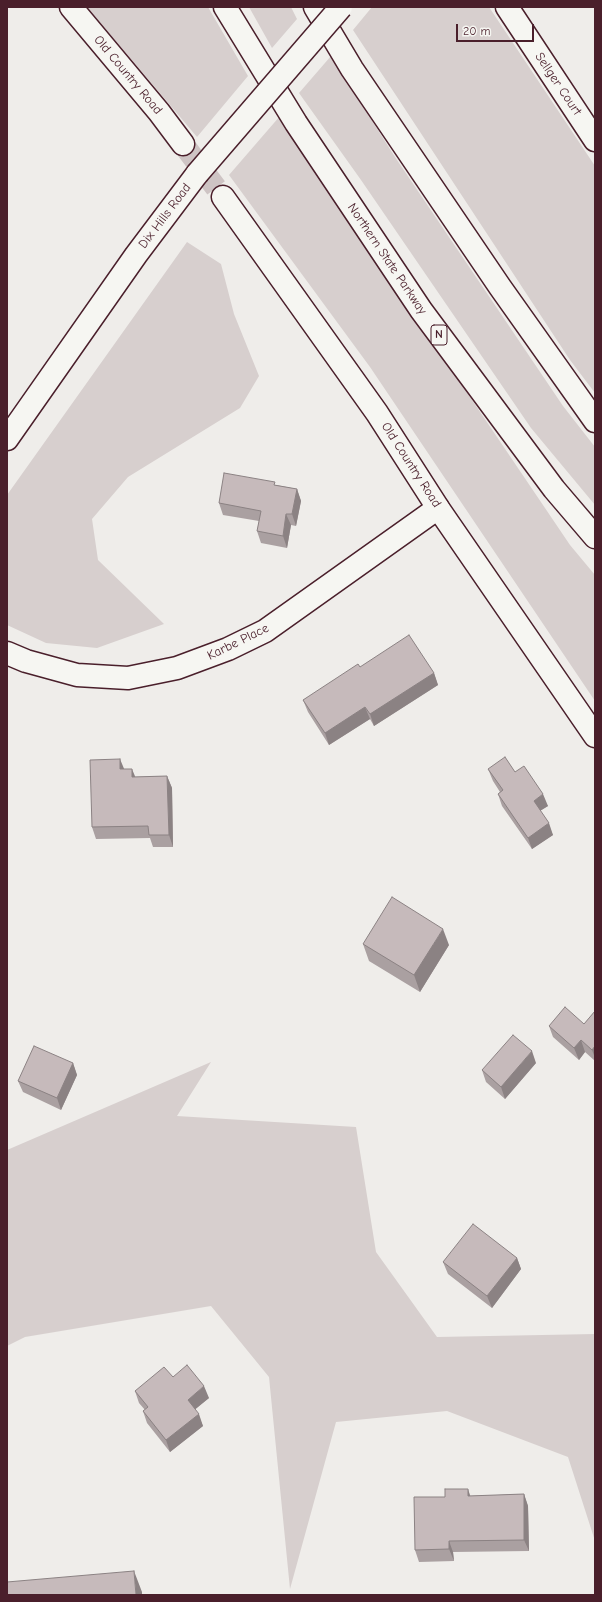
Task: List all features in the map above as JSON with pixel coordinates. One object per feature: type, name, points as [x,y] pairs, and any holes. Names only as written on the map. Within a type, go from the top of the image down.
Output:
[{"type":"main road","name":"Old Country Road","points":[[71,7],[159,112],[183,144]]},
{"type":"main road","name":"Northern State Parkway","points":[[225,7],[296,123],[421,310],[554,489],[595,538]]},
{"type":"main road","points":[[315,7],[361,82],[500,287],[595,421]]},
{"type":"main road","name":"Dix Hills Road","points":[[7,439],[136,255],[197,174],[341,7]]},
{"type":"main road","name":"Sellger Court","points":[[507,7],[595,140]]},
{"type":"main road","name":"Old Country Road","points":[[223,197],[377,413],[438,508],[595,736]]},
{"type":"main road","name":"Karbe Place","points":[[7,653],[26,661],[77,674],[128,678],[177,668],[228,649],[265,631],[438,508]]},
{"type":"shaded area","points":[[87,7],[208,7],[248,76],[197,137]]},
{"type":"shaded area","points":[[249,7],[291,7],[297,19],[272,48]]},
{"type":"shaded area","points":[[372,7],[489,7],[595,166],[595,393],[570,360],[353,30]]},
{"type":"shaded area","points":[[331,56],[395,157],[563,406],[595,447],[595,505],[531,428],[361,180],[299,93]]},
{"type":"shaded area","points":[[280,116],[570,545],[595,575],[595,701],[370,367],[229,175]]},
{"type":"shaded area","points":[[187,242],[221,264],[234,314],[259,376],[240,408],[128,477],[92,519],[98,560],[164,624],[97,648],[46,643],[7,625],[7,495]]},
{"type":"shaded area","points":[[211,1062],[177,1116],[356,1127],[376,1252],[437,1337],[595,1334],[595,1541],[568,1457],[447,1411],[336,1422],[290,1589],[269,1377],[211,1306],[25,1337],[7,1346],[7,1150]]},
{"type":"building","points":[[224,473],[275,482],[274,485],[297,489],[292,514],[286,514],[283,536],[257,531],[261,511],[219,503]]},
{"type":"building","points":[[409,635],[434,673],[370,714],[365,707],[325,733],[303,700],[358,664],[360,667]]},
{"type":"building","points":[[505,757],[515,772],[524,766],[543,794],[534,801],[549,823],[528,838],[498,794],[503,790],[488,769]]},
{"type":"building","points":[[120,759],[120,769],[132,769],[132,777],[167,776],[169,835],[149,835],[148,826],[92,827],[90,760]]},
{"type":"building","points":[[392,897],[443,929],[414,975],[363,944]]},
{"type":"building","points":[[565,1007],[584,1024],[595,1011],[595,1046],[592,1050],[581,1040],[574,1048],[549,1026]]},
{"type":"building","points":[[513,1035],[532,1051],[501,1087],[482,1070]]},
{"type":"building","points":[[34,1046],[73,1063],[57,1098],[18,1081]]},
{"type":"building","points":[[473,1224],[517,1258],[487,1296],[443,1262]]},
{"type":"building","points":[[187,1365],[204,1386],[188,1400],[199,1414],[166,1440],[143,1411],[148,1407],[135,1391],[164,1367],[173,1377]]},
{"type":"building","points":[[445,1489],[468,1489],[468,1496],[524,1494],[524,1540],[449,1541],[449,1549],[415,1550],[414,1497],[445,1497]]},
{"type":"building","points":[[134,1571],[136,1595],[7,1595],[7,1582]]},
{"type":"tunnel","points":[[183,144],[223,197]]}]
